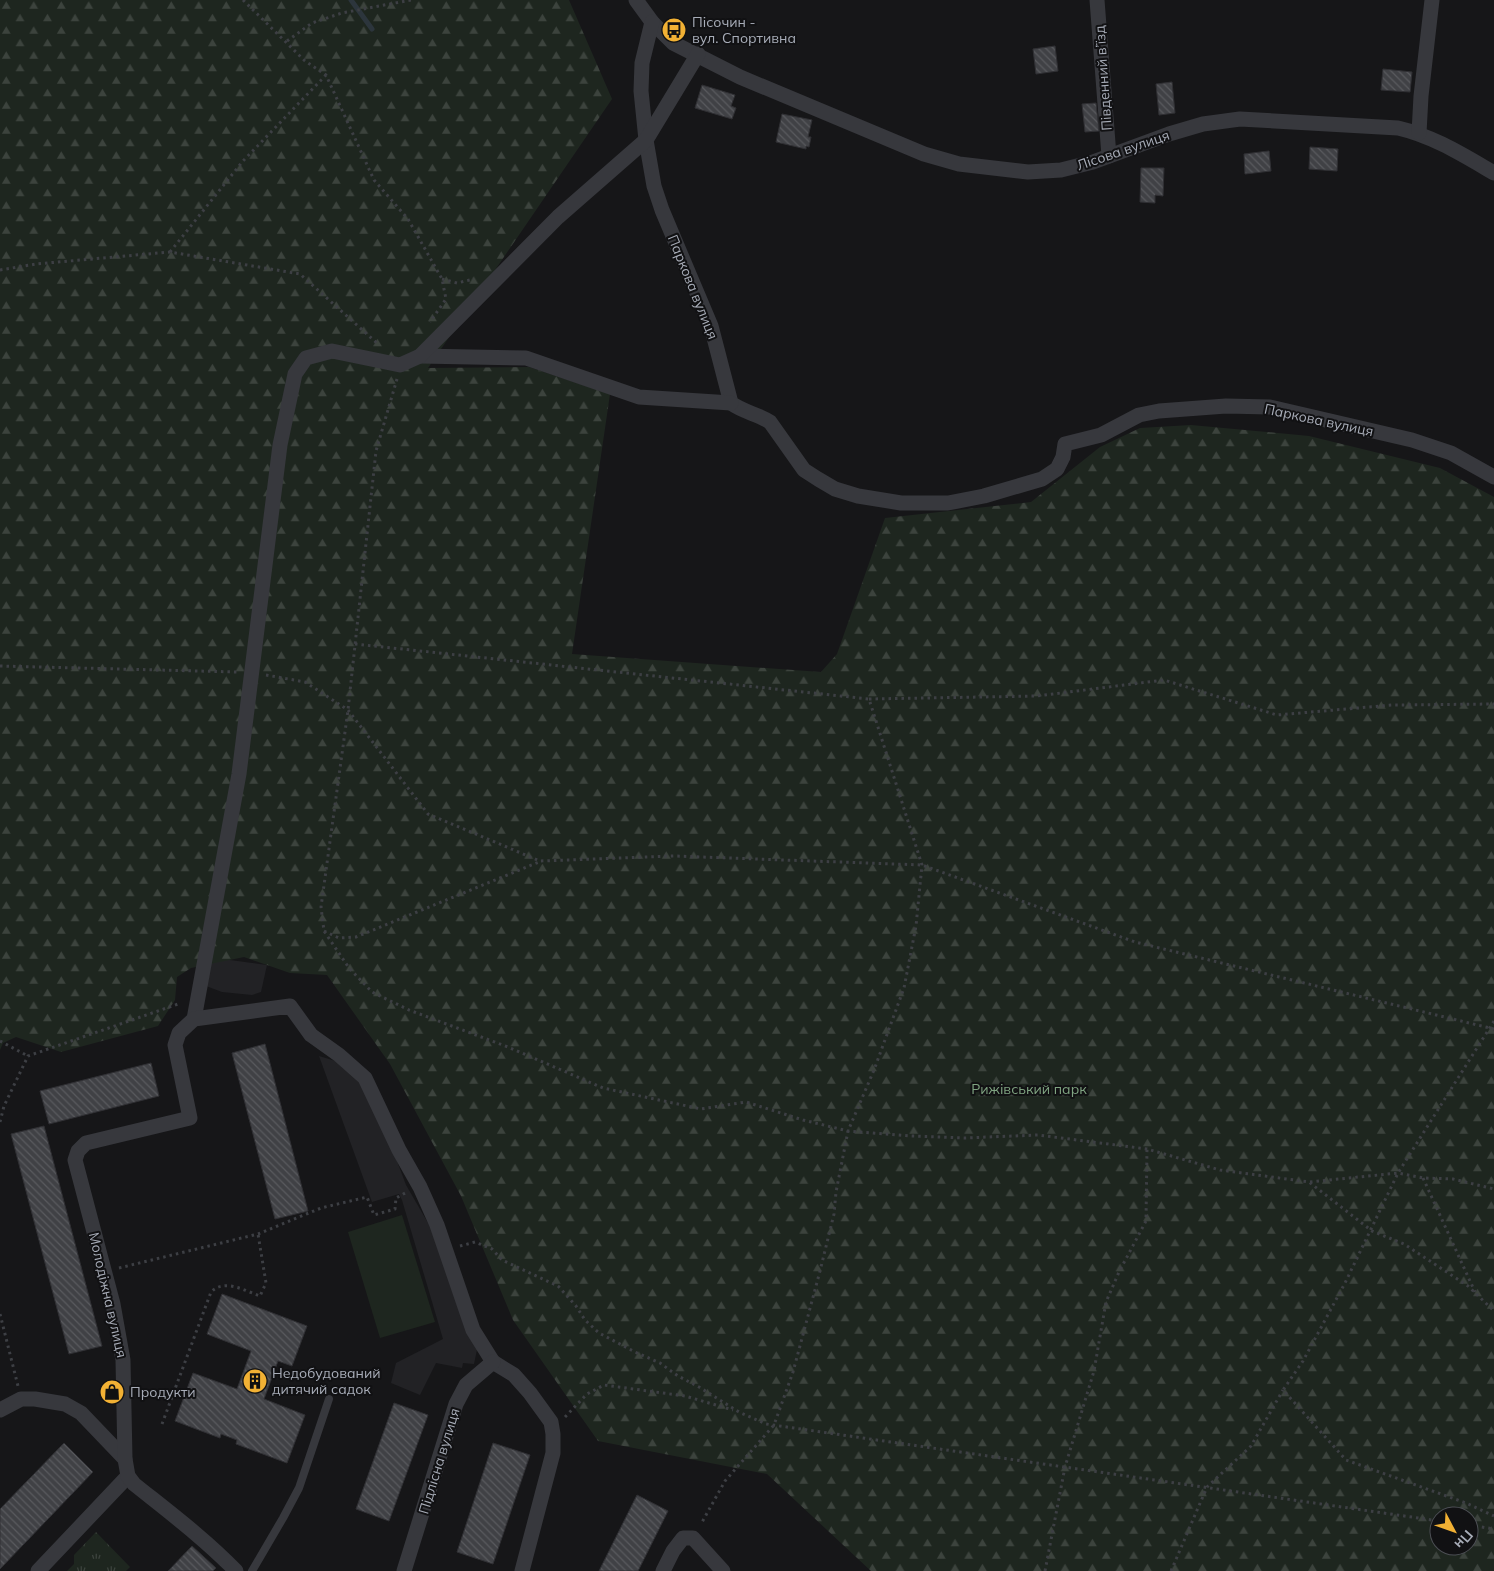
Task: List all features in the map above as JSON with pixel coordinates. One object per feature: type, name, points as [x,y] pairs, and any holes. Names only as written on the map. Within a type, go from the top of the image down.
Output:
[{"type":"street","name":"Лісова вулиця","points":[[636,0],[652,22],[673,43],[698,54],[740,77],[924,154],[960,164],[1011,171],[1044,171],[1078,166],[1203,124],[1240,120],[1398,128],[1418,133],[1437,141],[1494,173]]},
{"type":"street","name":"Південний в’їзд","points":[[1097,0],[1109,156]]},
{"type":"street","points":[[1418,133],[1432,0]]},
{"type":"street","name":"Паркова вулиця","points":[[652,22],[642,64],[641,91],[646,140],[654,186],[662,210],[711,326],[730,403],[770,422],[804,470],[835,489],[858,496],[902,503],[948,503],[984,496],[1042,479],[1057,469],[1063,457],[1065,444],[1101,434],[1139,415],[1159,411],[1226,406],[1270,407],[1412,440],[1451,453],[1494,477]]},
{"type":"street","points":[[522,1571],[553,1453],[551,1422],[530,1392],[514,1375],[493,1362],[473,1330],[437,1225],[420,1186],[399,1150],[365,1078],[312,1035],[290,1006],[194,1019],[239,774],[280,445],[295,374],[306,358],[332,351],[400,365],[420,356],[558,217],[646,140],[698,54]]},
{"type":"street","points":[[420,356],[526,358],[639,397],[730,403]]},
{"type":"street","name":"Молодіжна вулиця","points":[[128,1476],[125,1458],[123,1360],[113,1304],[76,1160],[78,1151],[86,1143],[190,1118],[175,1045],[179,1033],[194,1019]]},
{"type":"street","name":"Підлісна вулиця","points":[[404,1571],[456,1404],[466,1385],[493,1362]]},
{"type":"street","points":[[0,1410],[21,1399],[35,1399],[65,1404],[81,1414],[125,1458]]},
{"type":"street","points":[[38,1571],[128,1476],[134,1484],[219,1553],[236,1571]]},
{"type":"street","points":[[664,1571],[673,1551],[688,1538],[722,1571]]},
{"type":"lane","points":[[252,1571],[299,1488],[329,1399]]},
{"type":"path","points":[[242,0],[287,41],[305,61],[326,75],[374,180],[408,219],[442,279],[446,299],[426,326]]},
{"type":"path","points":[[287,41],[312,23],[342,13],[411,0]]},
{"type":"path","points":[[170,252],[243,161],[326,75]]},
{"type":"path","points":[[0,270],[36,264],[170,252],[300,274],[379,345]]},
{"type":"path","points":[[400,365],[376,451],[348,710],[321,907],[324,931],[348,968],[372,992],[408,1010],[508,1047],[603,1088],[701,1109],[746,1102],[848,1131],[911,1136],[964,1138],[1038,1135],[1147,1149],[1220,1170],[1309,1182],[1398,1173],[1423,1178],[1453,1179],[1494,1189]]},
{"type":"path","points":[[355,644],[869,699],[1037,696],[1164,680],[1277,715],[1392,705],[1494,704]]},
{"type":"path","points":[[0,666],[252,673],[305,682],[348,710],[428,814],[540,861]]},
{"type":"path","points":[[688,1538],[725,1481],[774,1425],[793,1372],[820,1271],[834,1214],[836,1192],[848,1131],[874,1070],[904,988],[916,926],[922,865],[869,699]]},
{"type":"path","points":[[324,931],[339,938],[356,937],[540,861],[674,856],[922,865],[1135,942],[1494,1029]]},
{"type":"path","points":[[0,1122],[4,1106],[28,1056],[198,997]]},
{"type":"path","points":[[1171,1571],[1207,1488],[1251,1446],[1303,1360],[1345,1284],[1372,1231],[1398,1173],[1494,1022]]},
{"type":"path","points":[[0,1041],[28,1056]]},
{"type":"path","points":[[1045,1571],[1065,1467],[1094,1371],[1106,1302],[1146,1220],[1147,1149]]},
{"type":"path","points":[[1423,1178],[1476,1295]]},
{"type":"path","points":[[1309,1182],[1372,1231],[1404,1244],[1468,1286],[1494,1311]]},
{"type":"path","points":[[104,1272],[258,1234],[321,1208],[367,1196],[374,1215],[395,1209],[396,1198]]},
{"type":"path","points":[[162,1424],[211,1292],[217,1286],[225,1285],[260,1296],[266,1282],[258,1234]]},
{"type":"path","points":[[444,1247],[458,1247],[476,1242],[492,1250],[502,1260],[558,1286],[576,1306],[585,1320],[599,1333],[660,1364],[739,1412]]},
{"type":"path","points":[[0,1314],[21,1399]]},
{"type":"path","points":[[551,1422],[558,1422],[569,1414],[587,1394],[604,1385],[685,1396],[739,1412],[766,1424],[1429,1520]]},
{"type":"path","points":[[1284,1390],[1346,1460],[1466,1502],[1494,1516]]},
{"type":"path","points":[[1479,1527],[1494,1529]]},
{"type":"shaded area","points":[[242,803],[230,960],[267,965],[261,992],[252,995],[222,992],[206,986]]},
{"type":"shaded area","points":[[319,1056],[339,1062],[365,1086],[406,1185],[439,1242],[478,1345],[474,1364],[463,1363],[462,1368],[436,1363],[420,1395],[391,1383],[396,1363],[443,1339],[402,1200],[399,1194],[372,1202]]},
{"type":"green space","name":"Рижівський парк","points":[[0,0],[569,0],[612,99],[428,368],[529,367],[610,394],[572,654],[821,672],[837,654],[885,518],[1031,502],[1100,447],[1140,428],[1191,425],[1309,436],[1440,468],[1494,497],[1494,1571],[871,1571],[767,1474],[598,1441],[513,1320],[461,1196],[390,1064],[327,975],[290,973],[244,957],[191,968],[177,977],[175,1000],[158,1026],[61,1052],[16,1037],[3,1043],[0,1050]]},
{"type":"green space","points":[[402,1215],[435,1322],[380,1338],[348,1232]]},
{"type":"green space","points":[[96,1532],[130,1567],[126,1571],[67,1571],[74,1564],[74,1555]]},
{"type":"building","points":[[1055,46],[1058,71],[1036,74],[1033,49]]},
{"type":"building","points":[[1383,69],[1412,72],[1410,92],[1381,90]]},
{"type":"building","points":[[1172,82],[1175,113],[1159,115],[1156,84]]},
{"type":"building","points":[[702,85],[735,95],[731,106],[736,108],[732,119],[695,108]]},
{"type":"building","points":[[1096,103],[1099,131],[1085,132],[1082,104]]},
{"type":"building","points":[[782,114],[812,120],[808,137],[811,137],[809,147],[806,146],[806,149],[776,142]]},
{"type":"building","points":[[1310,147],[1338,149],[1337,171],[1309,169]]},
{"type":"building","points":[[1269,151],[1271,171],[1245,174],[1244,154]]},
{"type":"building","points":[[1141,168],[1164,168],[1163,196],[1155,195],[1155,203],[1140,202]]},
{"type":"building","points":[[265,1044],[308,1211],[275,1219],[232,1053]]},
{"type":"building","points":[[151,1063],[159,1096],[49,1124],[40,1091]]},
{"type":"building","points":[[44,1126],[102,1346],[69,1354],[11,1134]]},
{"type":"building","name":"Недобудований дитячий садок","points":[[222,1294],[307,1326],[292,1366],[278,1361],[264,1399],[305,1415],[287,1463],[236,1444],[237,1440],[221,1434],[220,1438],[175,1421],[193,1373],[237,1389],[251,1351],[207,1334]]},
{"type":"building","points":[[394,1403],[428,1415],[389,1521],[356,1509]]},
{"type":"building","points":[[64,1443],[93,1472],[0,1569],[0,1509]]},
{"type":"building","points":[[493,1443],[530,1455],[493,1564],[457,1552]]},
{"type":"building","points":[[637,1495],[668,1511],[638,1571],[599,1571]]},
{"type":"building","points":[[192,1546],[216,1568],[213,1571],[168,1571]]},
{"type":"waterway","points":[[351,0],[372,29]]},
{"type":"place","name":"Пісочин - вул. Спортивна","points":[[674,30]]},
{"type":"place","name":"Недобудований дитячий садок","points":[[255,1381]]},
{"type":"place","name":"Продукти","points":[[112,1392]]}]
